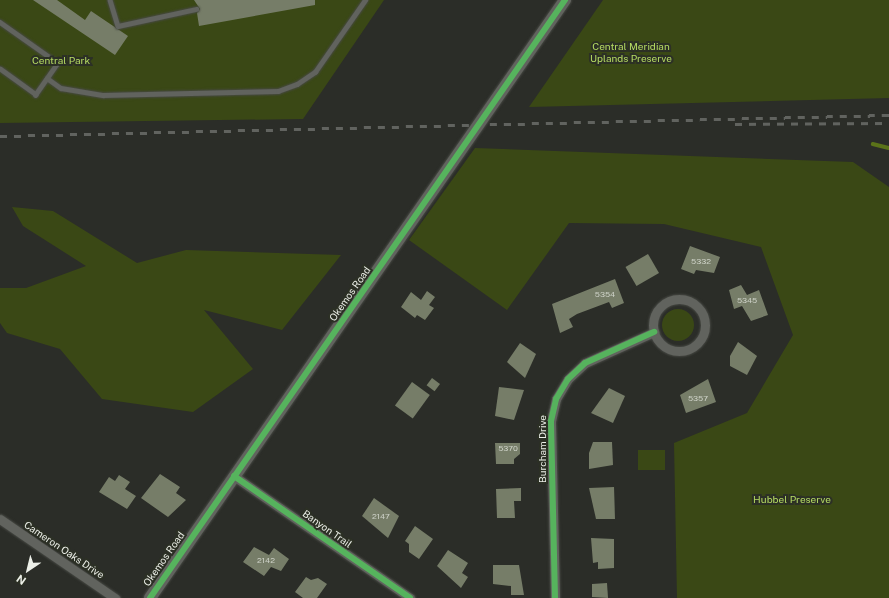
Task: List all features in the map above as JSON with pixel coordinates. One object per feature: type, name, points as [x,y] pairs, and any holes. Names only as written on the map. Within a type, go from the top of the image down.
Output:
[{"type":"street","name":"Okemos Road","points":[[150,598],[566,0]]},
{"type":"street","points":[[671,300],[691,302],[703,317],[702,336],[687,349],[667,348],[654,332],[656,313],[671,300]]},
{"type":"street","name":"Burcham Drive","points":[[555,598],[551,421],[556,399],[568,379],[585,363],[654,332]]},
{"type":"street","name":"Banyon Trail","points":[[234,476],[410,598]]},
{"type":"street","name":"Cameron Oaks Drive","points":[[0,520],[115,598]]},
{"type":"lane","points":[[110,0],[118,26],[196,9]]},
{"type":"lane","points":[[47,78],[61,88],[103,95],[278,91],[297,84],[315,72],[365,0]]},
{"type":"lane","points":[[0,22],[58,62],[36,94],[0,69]]},
{"type":"green space","name":"Central Park","points":[[0,0],[384,0],[303,119],[0,123]]},
{"type":"green space","name":"Central Meridian Uplands Preserve","points":[[603,0],[889,0],[889,98],[529,107]]},
{"type":"green space","name":"Hubbel Preserve","points":[[475,148],[853,162],[889,187],[889,598],[677,598],[674,443],[747,413],[793,335],[761,247],[664,224],[569,223],[507,310],[409,240]]},
{"type":"green space","points":[[12,207],[53,211],[137,263],[186,250],[341,255],[282,330],[204,310],[253,369],[193,412],[102,399],[60,349],[7,333],[0,323],[0,288],[26,288],[86,266],[23,226]]},
{"type":"green space","points":[[678,309],[684,310],[691,316],[694,325],[693,331],[687,338],[678,341],[672,340],[665,334],[662,325],[663,319],[669,312]]},
{"type":"green space","points":[[638,450],[665,450],[665,470],[638,470]]},
{"type":"building","points":[[33,0],[57,0],[85,20],[91,11],[128,36],[115,55]]},
{"type":"building","points":[[194,0],[315,0],[315,5],[199,26],[197,13],[200,9]]},
{"type":"building","points":[[690,246],[720,257],[714,273],[696,270],[694,274],[681,269]]},
{"type":"building","points":[[648,254],[659,273],[636,286],[625,267]]},
{"type":"building","points":[[615,279],[624,303],[612,308],[609,302],[577,314],[569,319],[573,327],[560,333],[552,304]]},
{"type":"building","points":[[741,285],[747,295],[759,290],[768,315],[751,321],[742,306],[734,309],[729,290]]},
{"type":"building","points":[[427,291],[435,297],[429,305],[434,308],[425,320],[417,315],[415,318],[401,307],[411,292],[421,300]]},
{"type":"building","points":[[738,342],[757,356],[747,375],[730,366],[730,356]]},
{"type":"building","points":[[520,343],[536,354],[525,378],[507,362]]},
{"type":"building","points":[[432,378],[440,384],[435,391],[427,385]]},
{"type":"building","points":[[708,379],[716,402],[686,413],[680,395]]},
{"type":"building","points":[[412,382],[430,395],[413,418],[395,405]]},
{"type":"building","points":[[499,387],[524,390],[514,420],[495,416]]},
{"type":"building","points":[[609,388],[625,396],[613,423],[591,413]]},
{"type":"building","points":[[593,442],[612,442],[613,465],[589,469],[589,453]]},
{"type":"building","points":[[495,443],[520,443],[520,454],[514,459],[514,464],[496,464]]},
{"type":"building","points":[[160,474],[180,487],[176,493],[186,500],[168,517],[141,498]]},
{"type":"building","points":[[119,475],[130,482],[125,489],[136,496],[127,509],[99,492],[109,477],[115,481]]},
{"type":"building","points":[[614,487],[615,519],[596,519],[589,488]]},
{"type":"building","points":[[521,488],[521,501],[514,501],[515,518],[497,518],[496,489]]},
{"type":"building","points":[[374,498],[399,516],[388,538],[362,516]]},
{"type":"building","points":[[415,526],[433,539],[419,559],[409,552],[409,544],[405,541]]},
{"type":"building","points":[[591,538],[614,539],[614,568],[598,569],[598,562],[593,563]]},
{"type":"building","points":[[254,547],[269,555],[274,548],[289,559],[281,571],[271,567],[264,576],[243,562]]},
{"type":"building","points":[[448,550],[468,563],[462,573],[468,577],[461,588],[437,566]]},
{"type":"building","points":[[493,565],[519,565],[524,595],[511,595],[511,586],[493,584]]},
{"type":"building","points":[[306,577],[311,580],[318,578],[327,584],[317,598],[303,598],[295,592]]},
{"type":"building","points":[[607,583],[608,598],[592,597],[592,584]]},
{"type":"waterway","points":[[873,144],[889,148]]},
{"type":"railway","points":[[0,136],[889,115]]},
{"type":"railway","points":[[735,124],[889,123]]},
{"type":"cycle path","points":[[150,598],[565,0]]},
{"type":"cycle path","points":[[555,598],[551,421],[556,399],[568,379],[585,363],[654,332]]},
{"type":"cycle path","points":[[234,476],[410,598]]}]
